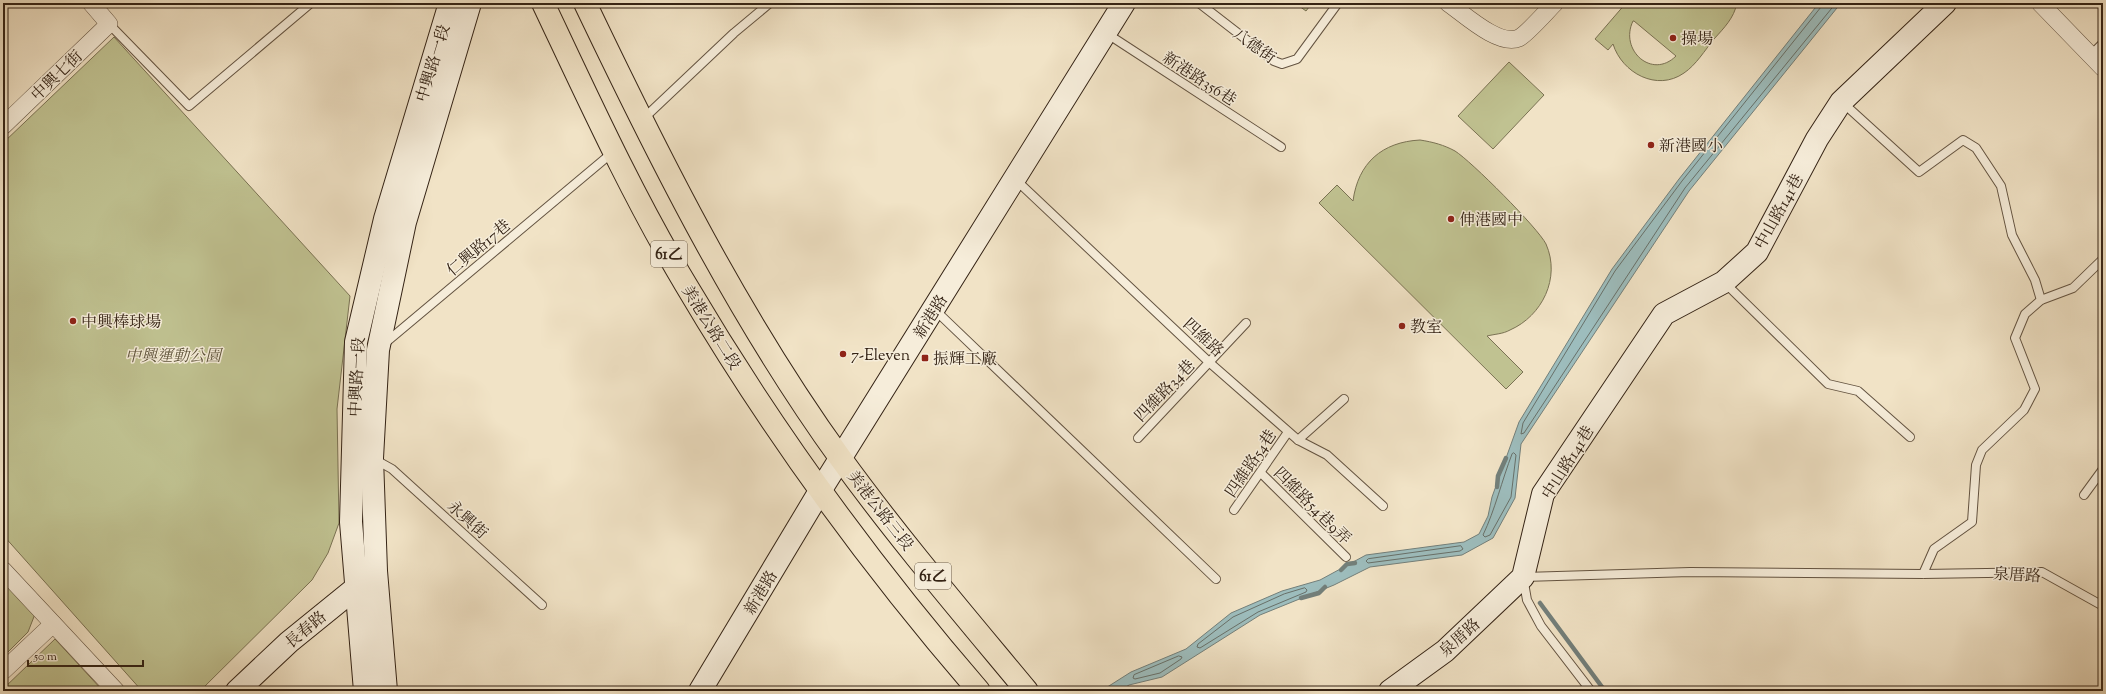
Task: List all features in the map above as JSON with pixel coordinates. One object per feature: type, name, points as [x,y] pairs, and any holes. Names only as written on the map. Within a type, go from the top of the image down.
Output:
[{"type":"main road","name":"美港公路二段","points":[[543,3],[614,152],[685,284],[755,395],[820,491]]},
{"type":"main road","name":"61乙","points":[[586,3],[641,121],[710,250],[766,346],[841,459]]},
{"type":"main road","name":"美港公路三段","points":[[841,459],[914,553],[1027,691]]},
{"type":"main road","name":"61乙","points":[[820,491],[890,583],[979,691]]},
{"type":"street","points":[[91,3],[110,24]]},
{"type":"street","name":"中興路一段","points":[[365,691],[355,588],[351,522],[367,346],[385,219],[450,3]]},
{"type":"street","name":"中興路一段","points":[[386,691],[376,571],[367,346],[470,3]]},
{"type":"street","name":"新港路","points":[[700,691],[820,491],[1124,3]]},
{"type":"street","points":[[1448,3],[1492,34],[1511,40],[1520,38],[1555,3]]},
{"type":"street","name":"中山路141巷","points":[[1523,577],[1543,494],[1664,314],[1724,282],[1757,252],[1817,138],[1841,102],[1945,3]]},
{"type":"street","points":[[2040,3],[2089,56],[2103,68]]},
{"type":"street","name":"中興七街","points":[[3,126],[110,24]]},
{"type":"street","points":[[3,570],[116,691]]},
{"type":"street","name":"長春路","points":[[237,691],[289,642],[376,571]]},
{"type":"street","name":"泉厝路","points":[[1390,691],[1445,651],[1523,577]]},
{"type":"street","points":[[3,671],[53,624]]},
{"type":"lane","points":[[110,24],[189,106],[311,3]]},
{"type":"lane","points":[[641,121],[734,33],[770,3]]},
{"type":"lane","name":"八德街","points":[[1199,3],[1274,61],[1282,64],[1297,59],[1338,3]]},
{"type":"lane","name":"新港路356巷","points":[[1105,33],[1281,147]]},
{"type":"lane","points":[[2089,56],[2103,43]]},
{"type":"lane","points":[[1841,102],[1919,172],[1963,140],[1976,148],[2001,186],[2012,235],[2035,280],[2041,300]]},
{"type":"lane","name":"仁興路17巷","points":[[367,346],[614,152]]},
{"type":"lane","name":"四維路","points":[[1014,178],[1210,363],[1298,440],[1327,455],[1383,506]]},
{"type":"lane","points":[[1923,574],[1934,549],[1972,522],[1976,465],[1982,450],[2024,410],[2035,389],[2015,338],[2025,314],[2041,300],[2073,288],[2103,259]]},
{"type":"lane","points":[[1724,282],[1828,384],[1858,391],[1910,437]]},
{"type":"lane","points":[[934,310],[1216,579]]},
{"type":"lane","name":"四維路34巷","points":[[1138,438],[1246,323]]},
{"type":"lane","points":[[1298,440],[1344,399]]},
{"type":"lane","name":"四維路54巷","points":[[1234,510],[1288,432]]},
{"type":"lane","name":"永興街","points":[[372,458],[392,469],[542,605]]},
{"type":"lane","points":[[2084,495],[2103,469]]},
{"type":"lane","name":"四維路54巷9弄","points":[[1261,473],[1346,558]]},
{"type":"lane","name":"泉厝路","points":[[1523,577],[1690,572],[1923,574],[2042,572],[2103,606]]},
{"type":"lane","points":[[1523,577],[1527,600],[1541,626],[1591,691]]},
{"type":"green space","points":[[1295,3],[1312,3],[1306,11]]},
{"type":"green space","points":[[1626,3],[1712,3],[1718,7],[1720,3],[1737,3],[1734,13],[1728,22],[1696,62],[1684,73],[1663,81],[1652,80],[1632,71],[1624,63],[1613,44],[1608,50],[1595,39]],"holes":[[[1634,21],[1676,56],[1667,63],[1657,65],[1648,63],[1640,58],[1634,51],[1630,42],[1630,32]]]},
{"type":"green space","name":"中興運動公園","points":[[114,37],[350,296],[337,409],[339,523],[328,553],[312,580],[200,691],[142,691],[3,535],[3,143]]},
{"type":"green space","points":[[1509,62],[1544,95],[1493,149],[1458,116]]},
{"type":"green space","points":[[1420,140],[1447,147],[1463,157],[1518,210],[1546,244],[1550,257],[1550,282],[1546,294],[1539,306],[1521,324],[1505,332],[1487,336],[1523,372],[1506,389],[1319,203],[1337,185],[1353,201],[1360,176],[1374,157],[1383,150],[1394,145]]},
{"type":"green space","points":[[3,578],[35,614],[28,632],[3,657]]},
{"type":"green space","points":[[55,639],[103,691],[3,691],[3,689]]},
{"type":"water","points":[[1819,3],[1841,3],[1689,191],[1521,444],[1515,498],[1493,538],[1462,555],[1370,567],[1334,585],[1260,615],[1162,677],[1129,685],[1120,691],[1101,691],[1131,672],[1186,649],[1231,613],[1282,591],[1320,580],[1366,555],[1464,542],[1479,534],[1488,516],[1492,497],[1519,422],[1612,269],[1679,179]]},
{"type":"waterway","points":[[1497,487],[1498,476],[1506,458]]},
{"type":"waterway","points":[[1341,570],[1347,564],[1355,563]]},
{"type":"waterway","points":[[1301,598],[1319,593],[1325,587]]},
{"type":"waterway","points":[[1540,603],[1605,691]]},
{"type":"place","name":"操場","points":[[1673,38]]},
{"type":"place","name":"新港國小","points":[[1651,145]]},
{"type":"place","name":"伸港國中","points":[[1451,219]]},
{"type":"place","name":"中興棒球場","points":[[73,321]]},
{"type":"place","name":"教室","points":[[1402,326]]},
{"type":"place","name":"7-Eleven","points":[[843,354]]},
{"type":"place","name":"振輝工廠","points":[[925,358]]}]
